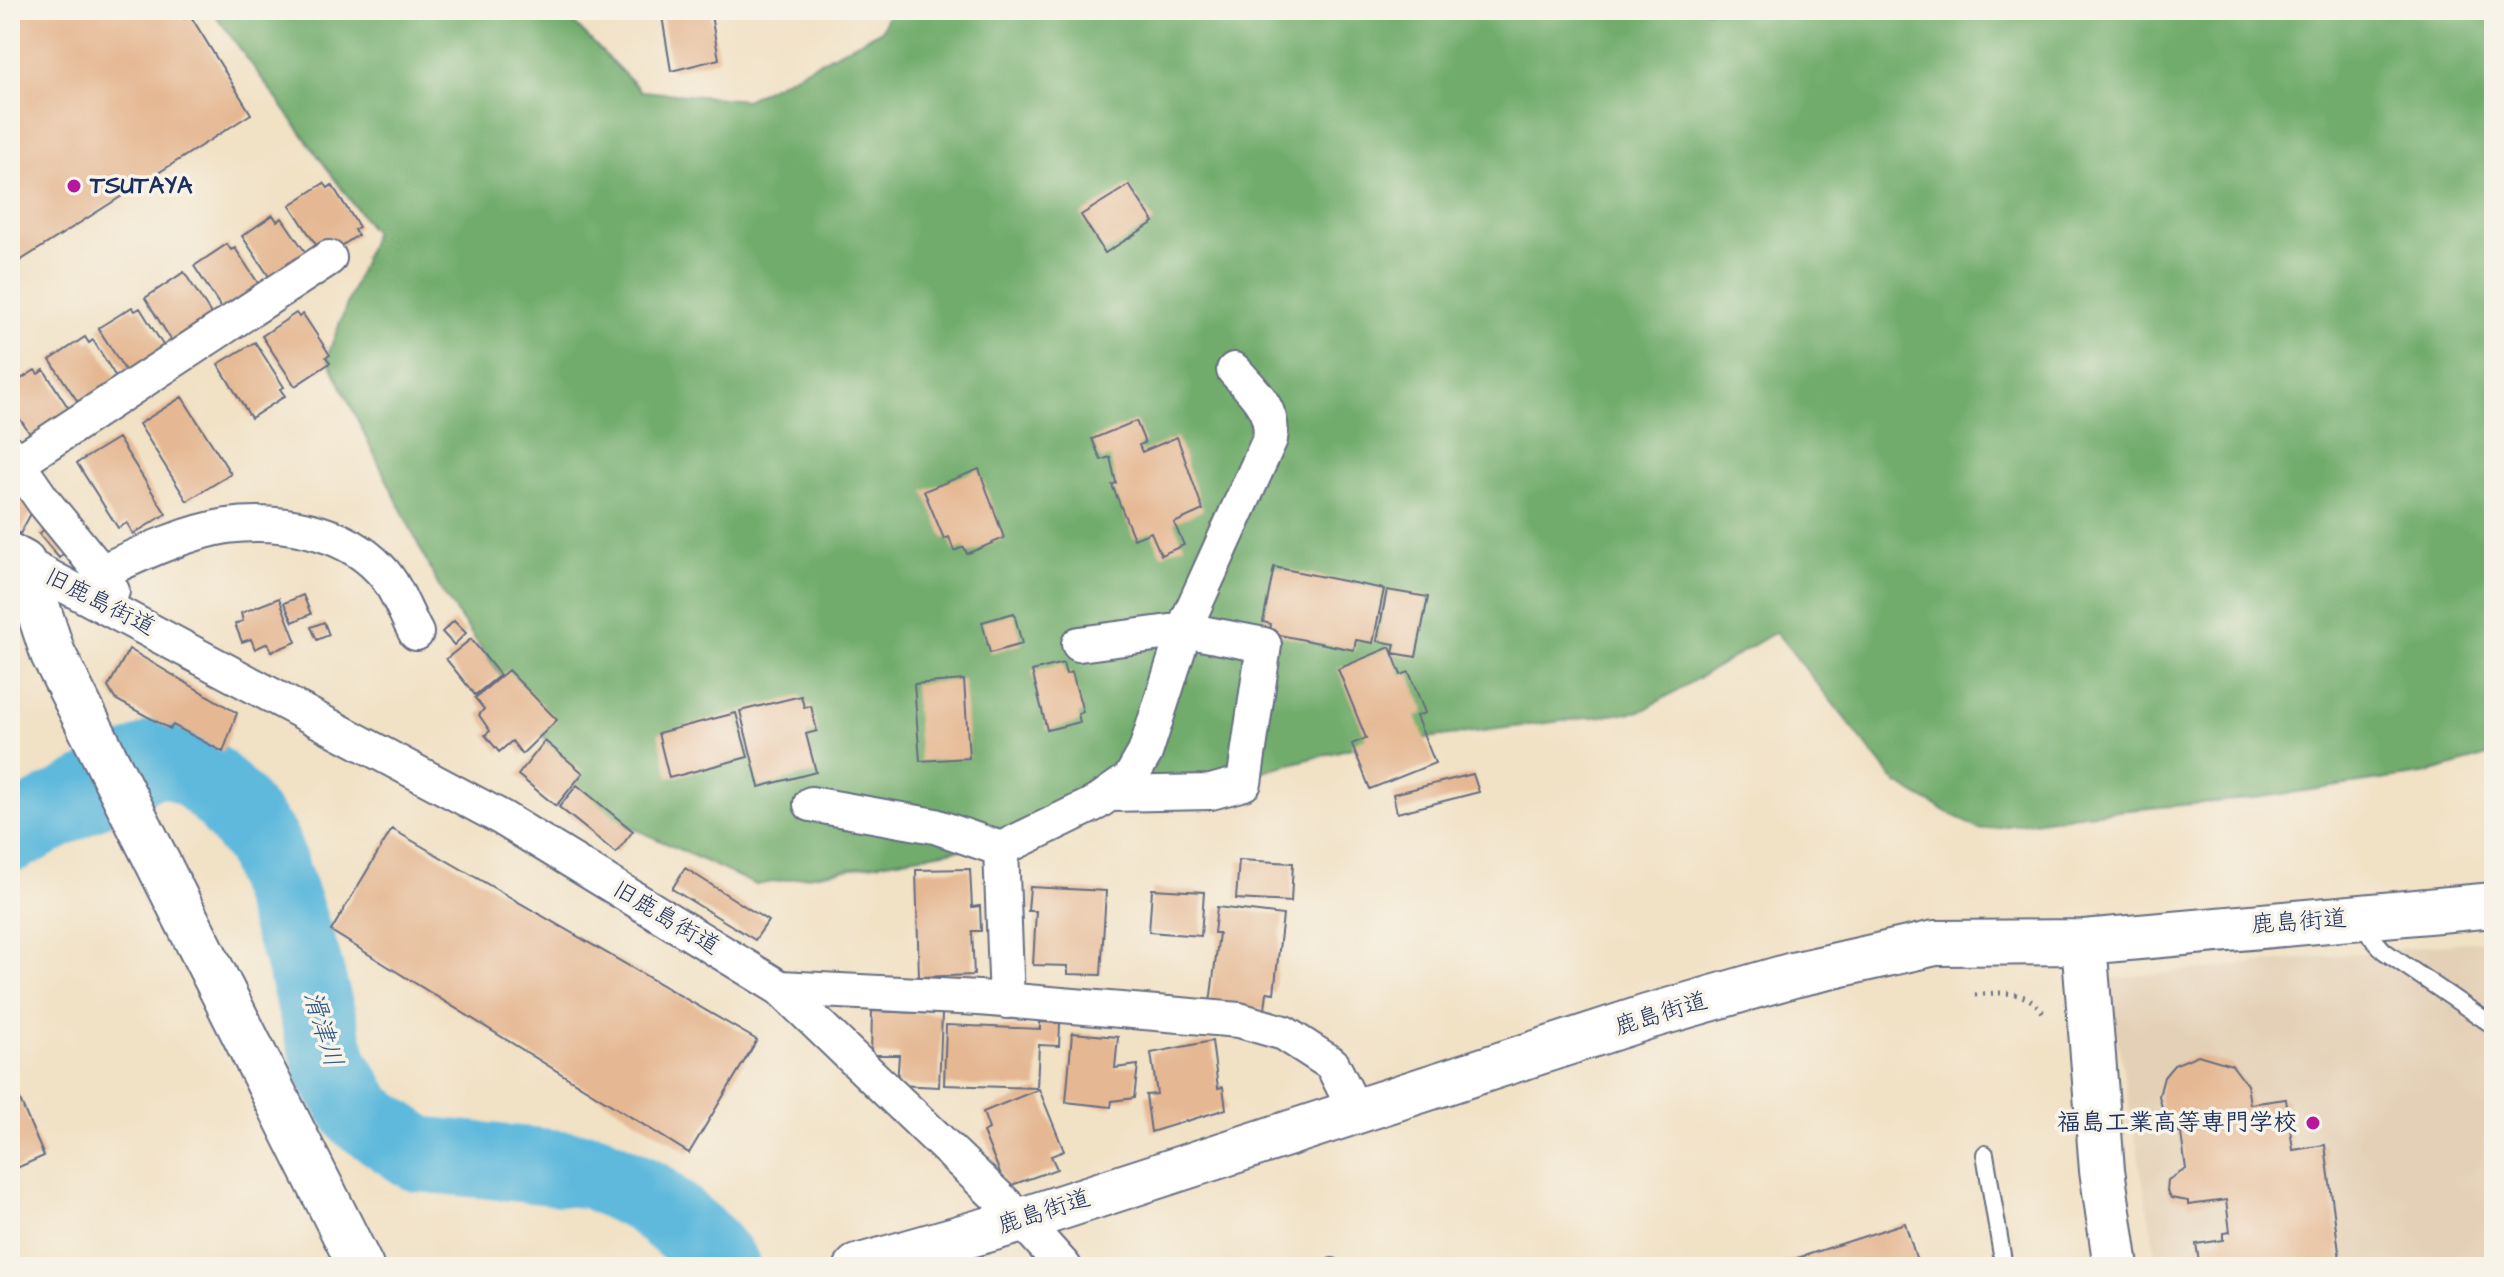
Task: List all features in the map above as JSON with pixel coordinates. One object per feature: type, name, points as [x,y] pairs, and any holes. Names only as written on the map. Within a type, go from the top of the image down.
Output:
[{"type":"street","points":[[125,615],[101,572],[13,458],[329,258]]},
{"type":"street","points":[[811,804],[935,826],[1001,849],[1110,794],[1130,779],[1145,753],[1185,630],[1270,439],[1273,422],[1259,399],[1234,370]]},
{"type":"street","points":[[101,572],[149,550],[227,526],[289,526],[340,539],[381,569],[416,633]]},
{"type":"street","points":[[16,559],[53,654],[361,1267]]},
{"type":"street","name":"旧鹿島街道","points":[[16,559],[502,818],[780,988],[1007,1001],[1109,1011],[1197,1014],[1284,1033],[1332,1064],[1355,1110]]},
{"type":"street","points":[[1079,644],[1185,630],[1264,645],[1244,783],[1211,792],[1110,794]]},
{"type":"street","points":[[1001,849],[1007,1001]]},
{"type":"street","name":"鹿島街道","points":[[857,1267],[1022,1220],[1647,1017],[1793,975],[1935,943],[2084,942],[2494,905]]},
{"type":"street","points":[[2084,942],[2102,1170],[2116,1267]]},
{"type":"street","points":[[780,988],[1022,1220],[1064,1267]]},
{"type":"lane","points":[[2354,917],[2384,951],[2494,1026]]},
{"type":"lane","points":[[1985,1154],[2004,1267]]},
{"type":"shaded area","name":"福島工業高等専門学校","points":[[2494,939],[2494,1267],[2158,1267],[2107,979]]},
{"type":"green space","points":[[212,10],[285,10],[290,18],[446,10],[561,10],[641,91],[746,100],[882,30],[889,10],[2494,10],[2494,754],[2429,773],[2248,799],[2085,814],[1980,830],[1897,784],[1776,632],[1642,711],[1355,747],[972,847],[756,885],[596,811],[440,589],[327,357],[374,233]]},
{"type":"building","name":"TSUTAYA","points":[[10,10],[171,10],[184,19],[190,15],[251,114],[15,264],[10,257]]},
{"type":"building","points":[[661,10],[710,10],[719,59],[671,71]]},
{"type":"building","points":[[324,183],[328,188],[332,185],[359,227],[354,230],[358,235],[324,257],[290,205]]},
{"type":"building","points":[[1129,185],[1154,222],[1105,253],[1081,215]]},
{"type":"building","points":[[273,215],[277,221],[282,218],[310,259],[276,287],[242,236]]},
{"type":"building","points":[[227,244],[231,250],[235,248],[262,289],[228,318],[194,266]]},
{"type":"building","points":[[184,272],[215,320],[178,351],[145,298]]},
{"type":"building","points":[[132,307],[135,311],[140,308],[166,350],[132,381],[98,328]]},
{"type":"building","points":[[296,313],[299,317],[303,314],[330,355],[326,357],[330,363],[295,386],[262,336]]},
{"type":"building","points":[[85,337],[89,343],[93,340],[119,382],[84,411],[50,360]]},
{"type":"building","points":[[255,342],[284,387],[280,389],[285,396],[251,418],[218,364]]},
{"type":"building","points":[[35,370],[38,374],[44,370],[71,412],[36,443],[10,404],[10,386]]},
{"type":"building","points":[[182,397],[231,474],[187,501],[139,424]]},
{"type":"building","points":[[1136,421],[1145,443],[1139,445],[1142,452],[1177,437],[1203,510],[1174,523],[1184,545],[1161,555],[1151,532],[1134,539],[1112,485],[1116,483],[1110,457],[1101,460],[1092,439]]},
{"type":"building","points":[[118,438],[166,514],[133,534],[127,523],[118,528],[77,463]]},
{"type":"building","points":[[979,469],[1004,538],[967,554],[964,547],[954,551],[949,537],[944,539],[924,491]]},
{"type":"building","points":[[10,478],[23,493],[20,499],[35,506],[20,534],[10,529]]},
{"type":"building","points":[[49,525],[68,549],[59,558],[39,534]]},
{"type":"building","points":[[1274,567],[1384,589],[1373,643],[1356,640],[1354,650],[1270,633],[1271,624],[1263,622]]},
{"type":"building","points":[[1387,590],[1428,597],[1416,657],[1393,653],[1395,644],[1377,641]]},
{"type":"building","points":[[303,595],[311,614],[293,622],[284,603]]},
{"type":"building","points":[[279,598],[296,642],[271,652],[268,643],[255,649],[251,639],[242,642],[235,624],[243,621],[241,613]]},
{"type":"building","points":[[1014,613],[1022,644],[990,653],[982,622]]},
{"type":"building","points":[[454,621],[466,633],[454,645],[442,632]]},
{"type":"building","points":[[324,622],[329,635],[317,640],[311,627]]},
{"type":"building","points":[[471,639],[500,675],[475,695],[446,659]]},
{"type":"building","points":[[1390,647],[1401,675],[1409,672],[1425,713],[1416,716],[1435,763],[1370,789],[1352,744],[1366,738],[1338,669]]},
{"type":"building","points":[[129,649],[237,713],[223,752],[173,725],[170,729],[115,699],[108,687]]},
{"type":"building","points":[[1063,663],[1066,674],[1072,672],[1083,712],[1078,714],[1080,722],[1047,730],[1032,671]]},
{"type":"building","points":[[508,670],[557,720],[522,754],[512,741],[499,752],[485,735],[490,731],[479,715],[484,709],[475,698]]},
{"type":"building","points":[[964,680],[969,758],[920,761],[914,684]]},
{"type":"building","points":[[801,696],[804,707],[811,706],[817,731],[806,734],[816,772],[759,787],[740,711]]},
{"type":"building","points":[[736,713],[748,757],[669,778],[658,733]]},
{"type":"building","points":[[545,741],[583,773],[556,806],[518,775]]},
{"type":"building","points":[[1473,774],[1479,792],[1397,813],[1393,794]]},
{"type":"building","points":[[577,785],[633,831],[616,853],[559,807]]},
{"type":"building","points":[[392,829],[757,1040],[689,1153],[331,931]]},
{"type":"building","points":[[1239,860],[1293,863],[1291,902],[1236,899]]},
{"type":"building","points":[[685,868],[768,921],[755,940],[672,889]]},
{"type":"building","points":[[970,869],[972,907],[980,906],[981,931],[972,931],[974,975],[919,977],[916,870]]},
{"type":"building","points":[[1030,887],[1106,891],[1101,975],[1068,974],[1068,966],[1033,965],[1036,911],[1028,911]]},
{"type":"building","points":[[1152,889],[1204,892],[1201,936],[1149,932]]},
{"type":"building","points":[[1217,907],[1283,915],[1274,993],[1267,992],[1265,1010],[1210,1003],[1219,933],[1214,933]]},
{"type":"building","points":[[872,1011],[942,1014],[939,1087],[897,1085],[899,1055],[871,1055]]},
{"type":"building","points":[[1040,1022],[1060,1023],[1059,1046],[1039,1045],[1037,1088],[944,1085],[946,1025],[1040,1029]]},
{"type":"building","points":[[1072,1033],[1118,1037],[1115,1068],[1138,1065],[1134,1098],[1112,1101],[1111,1107],[1066,1102]]},
{"type":"building","points":[[1212,1041],[1218,1088],[1223,1087],[1226,1109],[1151,1132],[1146,1095],[1157,1094],[1151,1053]]},
{"type":"building","points":[[2198,1055],[2232,1065],[2247,1085],[2250,1104],[2286,1099],[2293,1150],[2325,1145],[2341,1267],[2200,1267],[2196,1244],[2223,1240],[2223,1233],[2230,1232],[2226,1200],[2188,1205],[2188,1201],[2171,1198],[2167,1191],[2168,1180],[2186,1169],[2181,1134],[2165,1119],[2159,1096],[2164,1077],[2174,1065]]},
{"type":"building","points":[[10,1077],[44,1156],[10,1171]]},
{"type":"building","points":[[1039,1089],[1064,1151],[1051,1156],[1057,1169],[1006,1187],[983,1132],[989,1129],[983,1112]]},
{"type":"building","points":[[1905,1223],[1919,1267],[1773,1267],[1773,1266]]},
{"type":"waterway","name":"滑津川","points":[[10,835],[156,758],[181,763],[200,774],[229,801],[262,843],[303,961],[332,1069],[361,1115],[418,1154],[593,1171],[649,1198],[701,1242],[722,1267]]},
{"type":"place","name":"TSUTAYA","points":[[74,186]]},
{"type":"place","name":"福島工業高等専門学校","points":[[2313,1123]]}]
